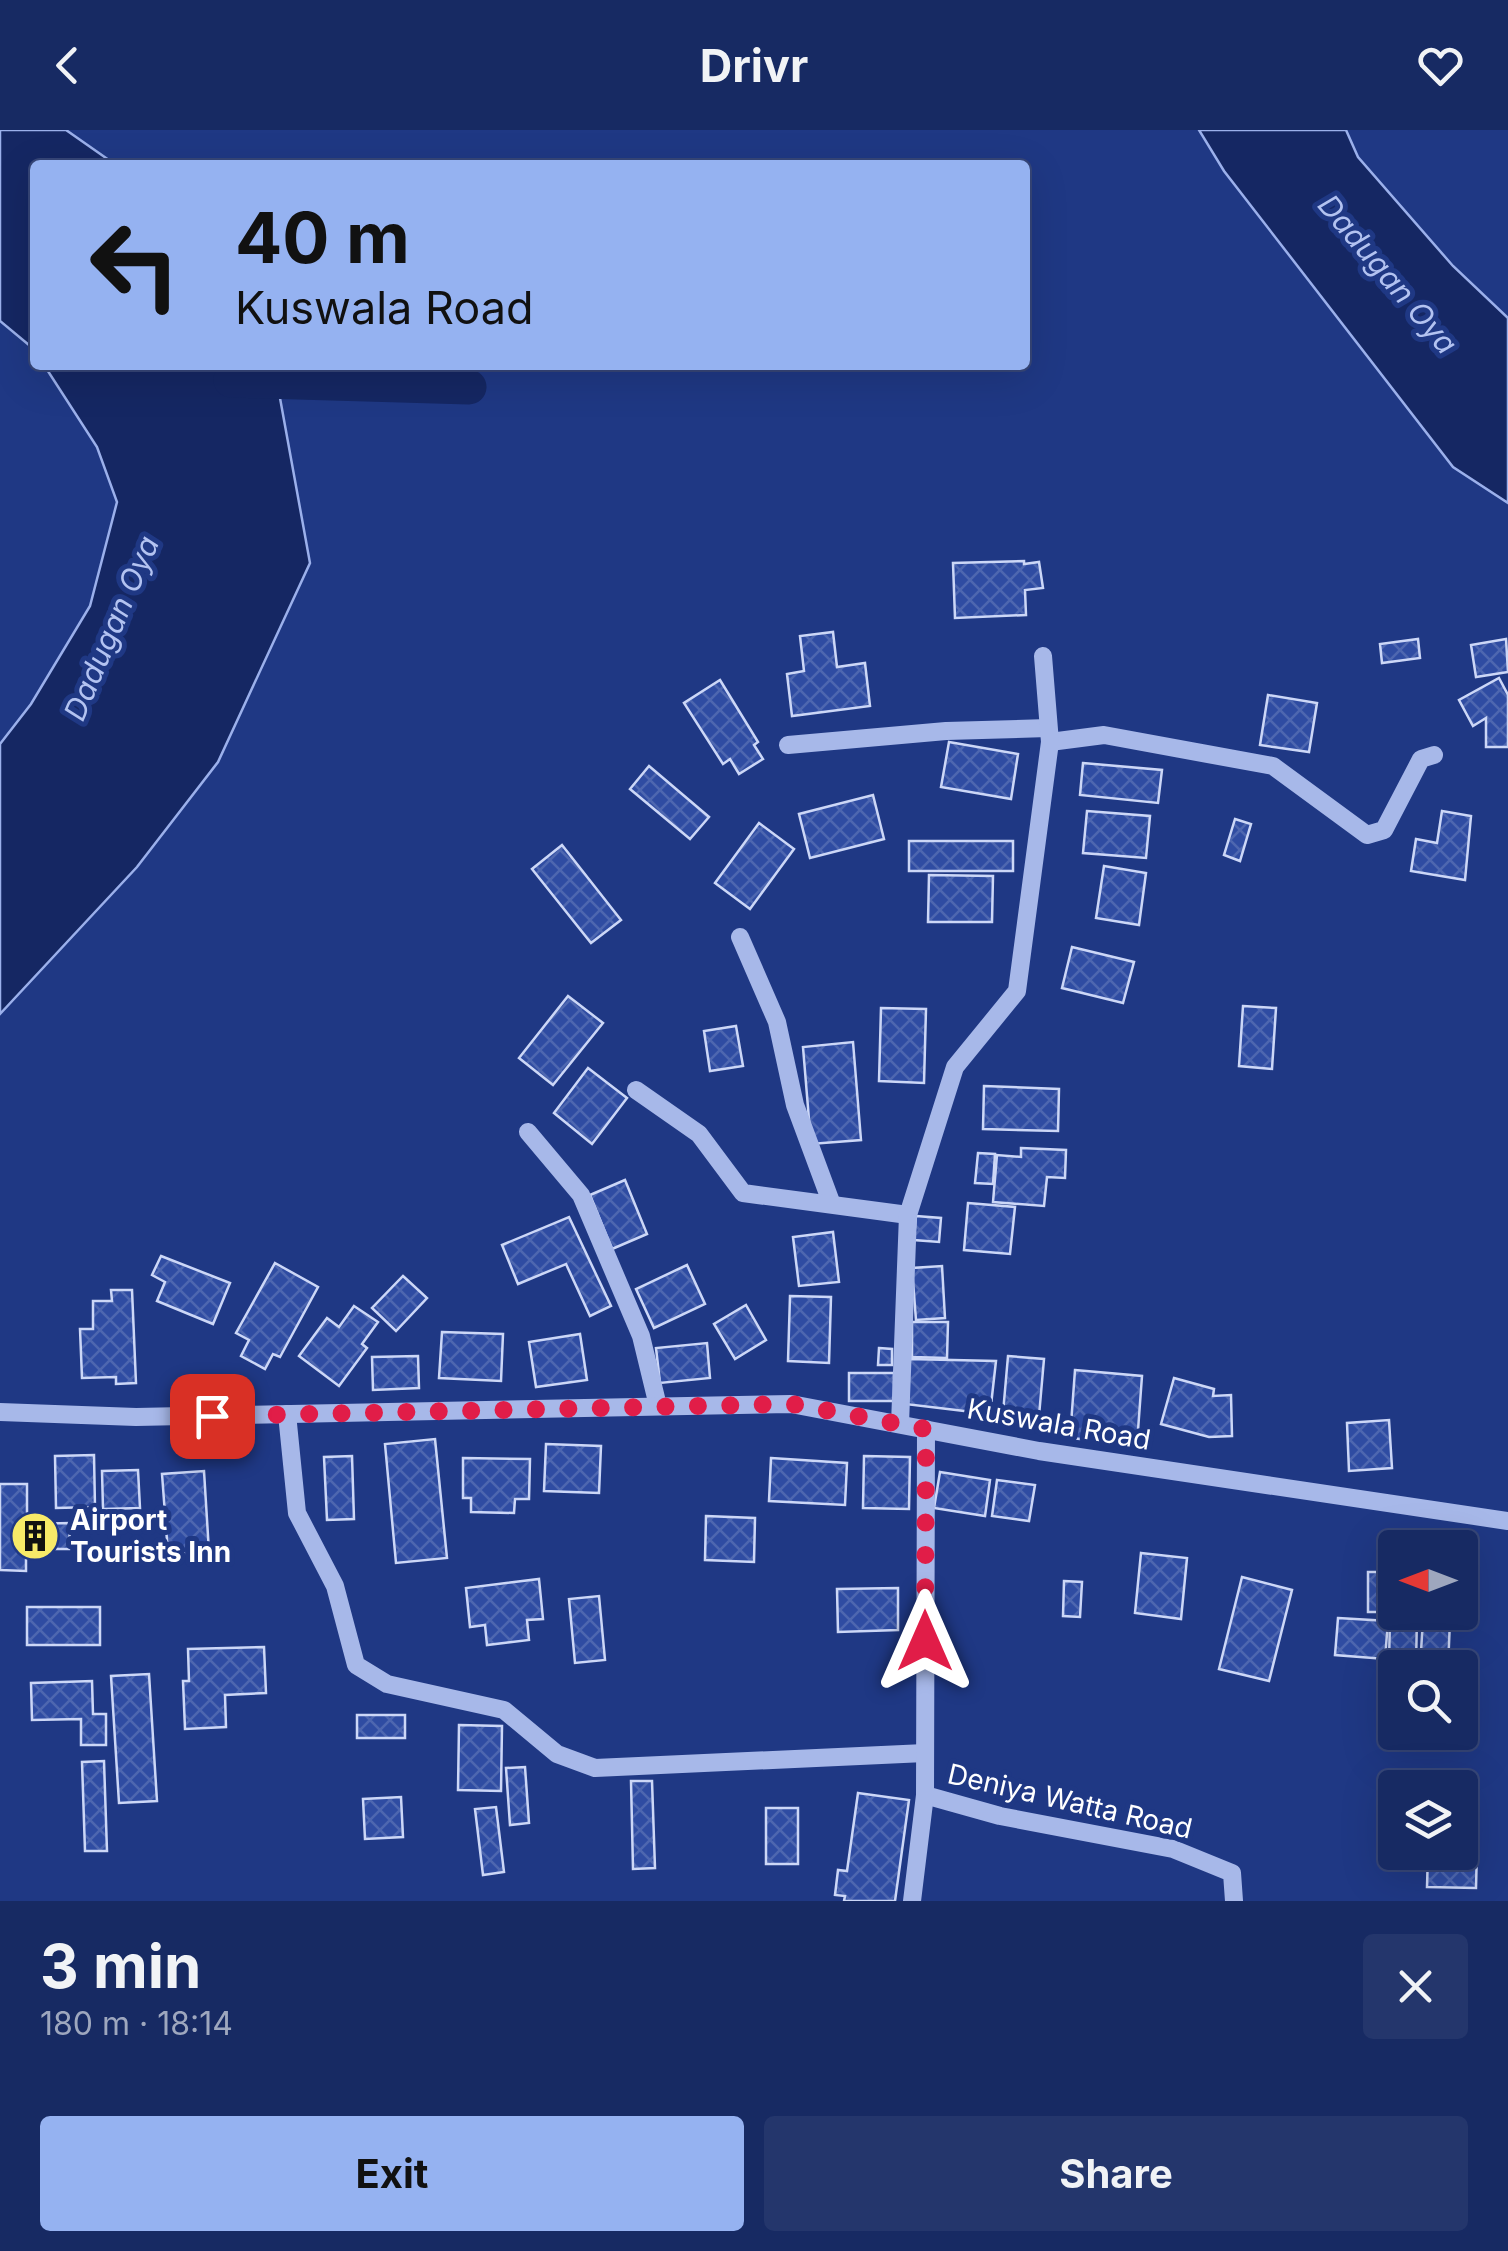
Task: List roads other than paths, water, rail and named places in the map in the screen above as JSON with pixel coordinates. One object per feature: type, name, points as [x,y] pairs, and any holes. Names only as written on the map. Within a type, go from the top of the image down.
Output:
[{"type":"street","points":[[900,1424],[908,1215],[954,1067],[1018,991],[1049,735],[1043,656]]},
{"type":"street","points":[[788,744],[946,731],[1104,736],[1273,766],[1367,836],[1384,830],[1421,759],[1434,755]]},
{"type":"street","points":[[740,936],[776,1022],[796,1105],[831,1202]]},
{"type":"street","points":[[636,1090],[699,1134],[743,1193],[908,1215]]},
{"type":"street","points":[[528,1132],[581,1195],[642,1336],[658,1406]]},
{"type":"street","name":"Kuswala Road","points":[[0,1412],[136,1417],[792,1404],[1039,1451],[1508,1521]]},
{"type":"street","points":[[287,1414],[297,1514],[335,1586],[356,1666],[387,1684],[504,1710],[557,1754],[594,1768],[925,1754]]},
{"type":"street","points":[[912,1901],[925,1795],[926,1429]]},
{"type":"street","name":"Deniya Watta Road","points":[[925,1795],[1000,1816],[1172,1850],[1232,1873],[1234,1901]]},
{"type":"water","points":[[0,130],[66,130],[109,160],[30,160],[30,346],[0,321]]},
{"type":"water","name":"Dadugan Oya","points":[[1199,130],[1346,130],[1358,157],[1453,266],[1508,318],[1508,503],[1453,467],[1224,171]]},
{"type":"water","name":"Dadugan Oya","points":[[47,370],[275,370],[310,563],[218,762],[137,867],[0,1014],[0,744],[31,704],[90,606],[117,502],[97,447]]},
{"type":"waterway","points":[[231,380],[469,387]]},
{"type":"place","name":"Airport Tourists Inn","points":[[35,1536]]}]
